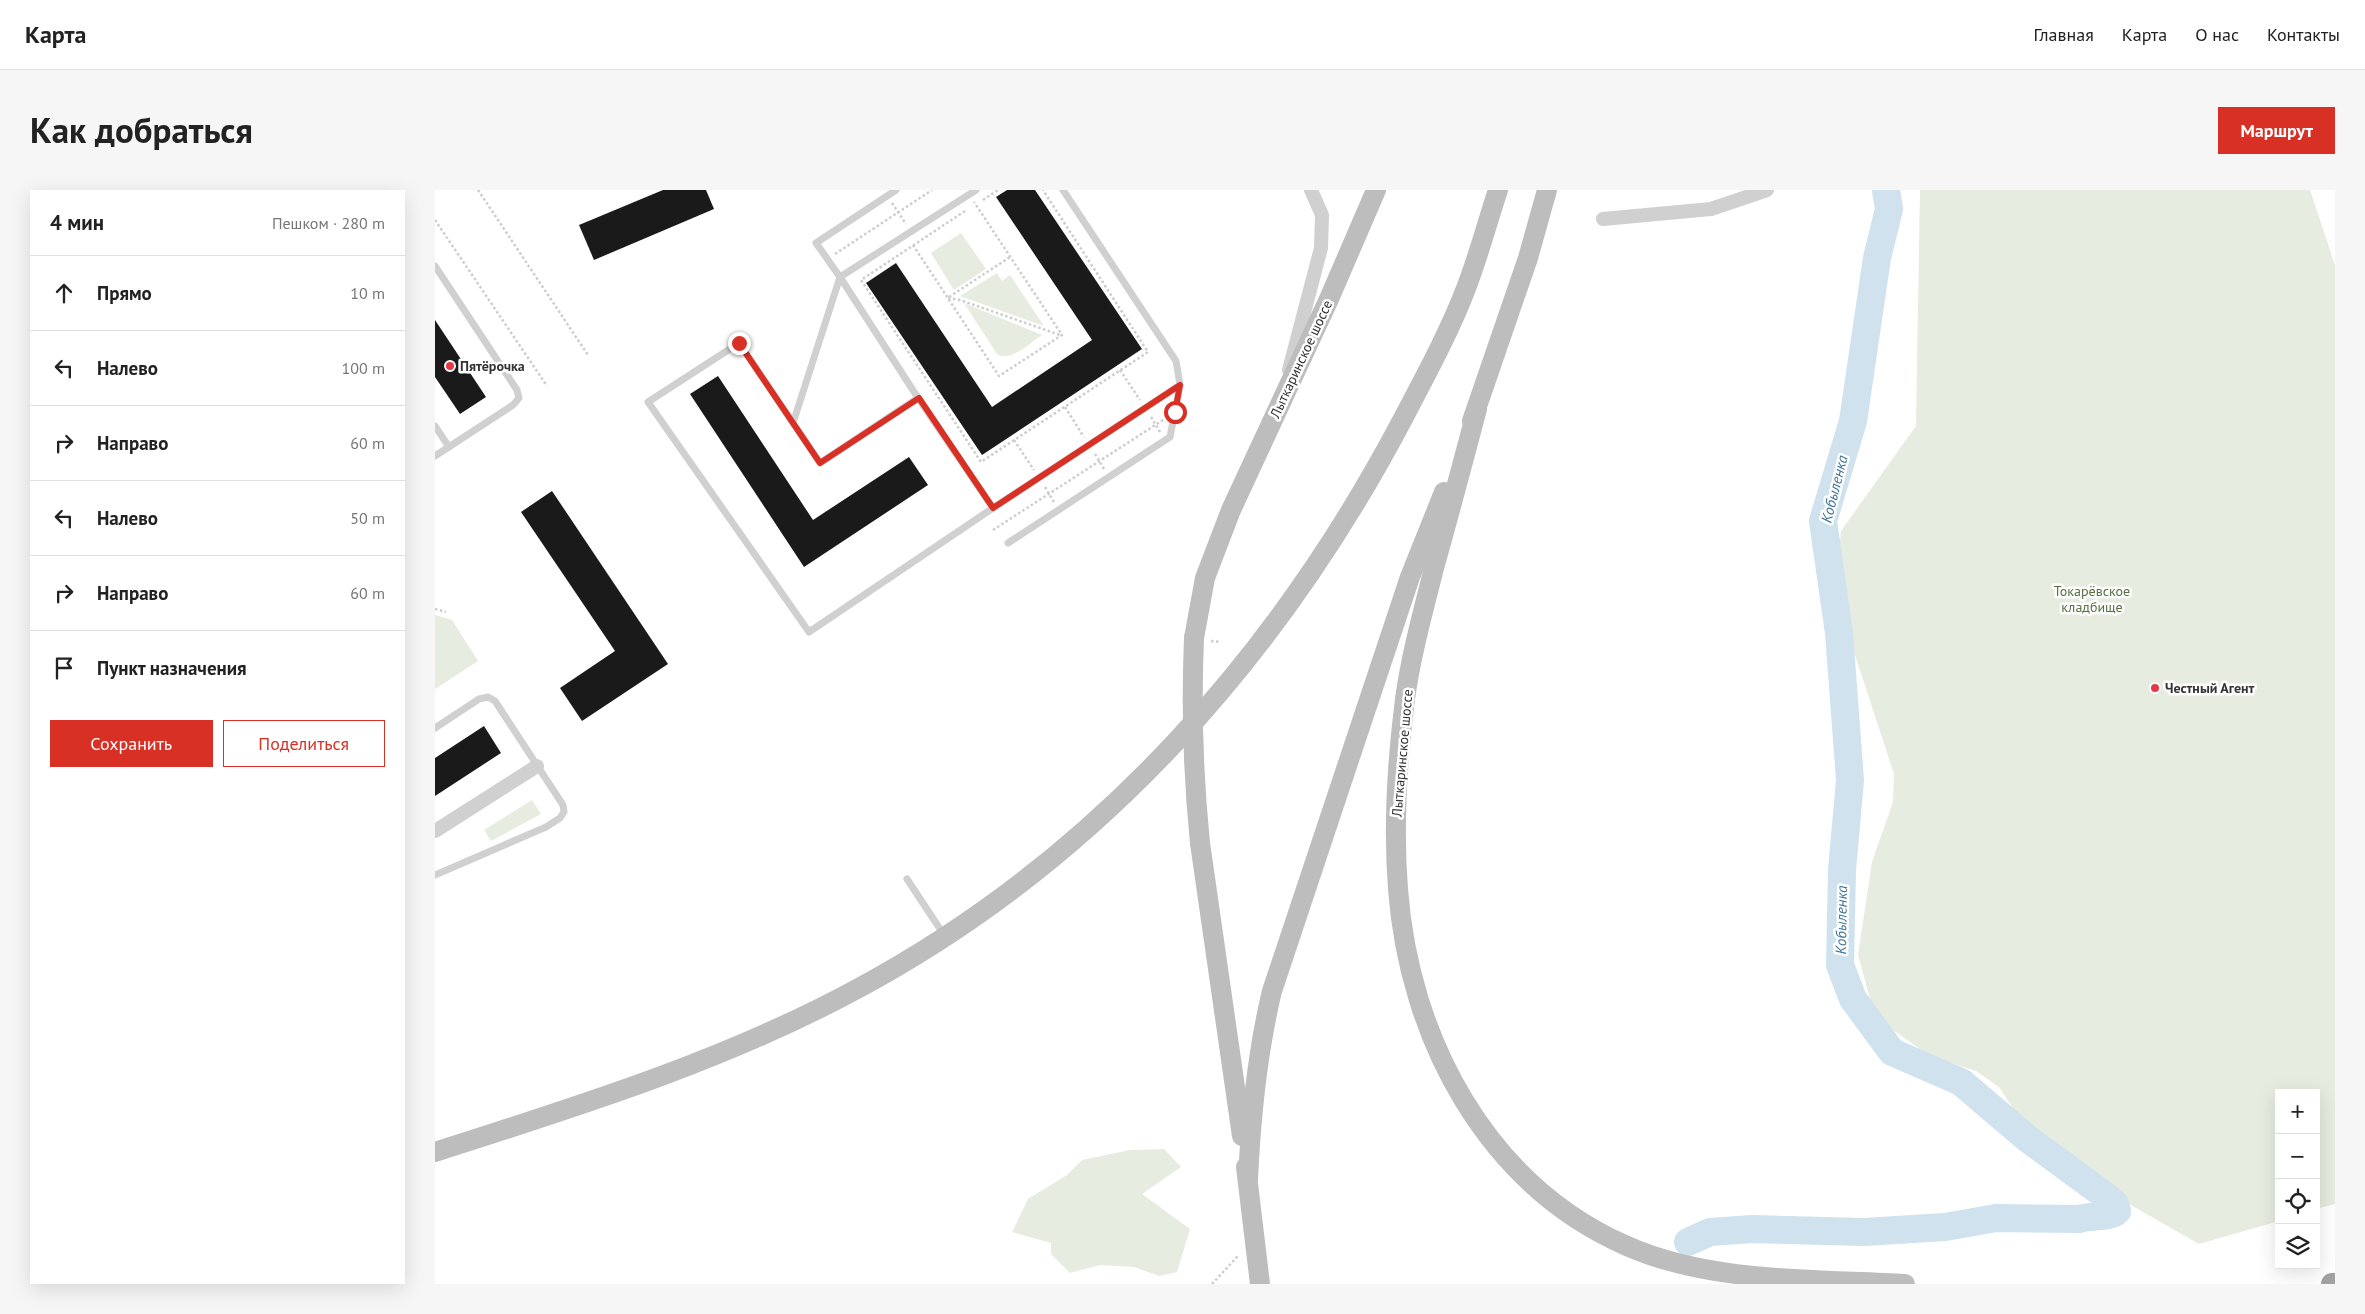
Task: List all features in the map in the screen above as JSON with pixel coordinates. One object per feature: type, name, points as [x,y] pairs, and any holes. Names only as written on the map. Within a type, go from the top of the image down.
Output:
[{"type":"main road","name":"Лыткаринское шоссе","points":[[1260,1284],[1248,1179],[1200,844],[1193,775],[1191,706],[1194,638],[1205,578],[1231,510],[1329,299],[1376,190]]},
{"type":"main road","points":[[435,1152],[589,1102],[757,1037],[856,990],[946,938],[1049,861],[1122,798],[1198,720],[1256,648],[1316,567],[1371,480],[1421,385],[1465,290],[1498,190]]},
{"type":"main road","name":"Лыткаринское шоссе","points":[[1248,1179],[1254,1082],[1261,1036],[1272,991],[1410,577],[1477,409],[1528,258],[1547,190]]},
{"type":"main road","name":"Лыткаринское шоссе","points":[[1477,409],[1415,640],[1405,699],[1395,807],[1398,891],[1410,965],[1427,1022],[1447,1070],[1472,1117],[1505,1158],[1543,1195],[1585,1224],[1629,1247],[1681,1264],[1740,1274],[1905,1284]]},
{"type":"street","points":[[1282,398],[1321,248],[1322,215],[1311,190]]},
{"type":"street","points":[[1603,219],[1711,209],[1767,190]]},
{"type":"street","points":[[435,831],[537,766]]},
{"type":"lane","points":[[896,190],[816,243],[993,508]]},
{"type":"lane","points":[[793,423],[840,277],[976,190]]},
{"type":"lane","points":[[1008,542],[1170,437],[1180,385],[1176,361],[1063,190]]},
{"type":"lane","points":[[435,266],[517,390],[519,398],[513,405],[435,456]]},
{"type":"lane","points":[[919,398],[820,463],[739,343],[648,402],[809,632],[1180,385]]},
{"type":"lane","points":[[435,426],[449,447]]},
{"type":"lane","points":[[435,728],[479,699],[488,697],[495,701],[563,805],[564,812],[560,818],[546,828],[458,867],[435,875]]},
{"type":"lane","points":[[907,879],[946,938]]},
{"type":"path","points":[[478,190],[588,356]]},
{"type":"path","points":[[827,259],[932,190]]},
{"type":"path","points":[[998,190],[861,280],[981,462],[1148,352],[1043,190]]},
{"type":"path","points":[[887,196],[907,225],[906,235],[999,376],[1062,335]]},
{"type":"path","points":[[967,196],[976,204],[1062,335]]},
{"type":"path","points":[[435,220],[547,386]]},
{"type":"path","points":[[948,298],[1011,257]]},
{"type":"path","points":[[948,298],[960,300],[1062,335]]},
{"type":"path","points":[[993,530],[1175,412]]},
{"type":"path","points":[[435,609],[446,612]]},
{"type":"path","points":[[1212,1284],[1237,1257],[1256,1254]]},
{"type":"green space","name":"Токарёвское кладбище","points":[[1920,190],[2310,190],[2335,265],[2335,1204],[2320,1208],[2320,1089],[2275,1089],[2275,1222],[2199,1244],[2087,1180],[2027,1130],[1999,1087],[1976,1071],[1930,1056],[1893,1030],[1870,999],[1858,955],[1872,862],[1893,802],[1894,774],[1855,655],[1839,550],[1841,531],[1916,426]]},
{"type":"green space","points":[[961,233],[986,269],[954,290],[931,253]]},
{"type":"green space","points":[[997,273],[1002,281],[1010,275],[1044,326],[960,296]]},
{"type":"green space","points":[[964,303],[1042,335],[1014,354],[1002,356],[997,354]]},
{"type":"green space","points":[[435,615],[452,620],[478,661],[435,689]]},
{"type":"green space","points":[[532,800],[541,814],[491,841],[484,830]]},
{"type":"green space","points":[[1164,1149],[1181,1167],[1142,1194],[1190,1229],[1177,1272],[1159,1276],[1134,1267],[1100,1265],[1070,1273],[1051,1254],[1051,1243],[1012,1232],[1028,1199],[1067,1175],[1082,1160],[1130,1150]]},
{"type":"building","points":[[663,190],[706,190],[714,209],[594,260],[579,225]]},
{"type":"building","points":[[1007,190],[1035,190],[1142,349],[982,455],[866,283],[896,263],[992,407],[1092,340],[996,197]]},
{"type":"building","points":[[435,320],[486,397],[460,414],[435,377]]},
{"type":"building","points":[[718,376],[813,520],[909,457],[928,485],[804,567],[690,394]]},
{"type":"building","points":[[552,491],[668,664],[582,721],[560,688],[615,651],[521,512]]},
{"type":"building","points":[[484,726],[501,753],[435,796],[435,758]]},
{"type":"waterway","name":"Кобыленка","points":[[1688,1242],[1710,1232],[1752,1229],[1864,1232],[1945,1227],[1996,1218],[2079,1219],[2110,1215],[2117,1211],[2115,1204],[2107,1197],[2028,1139],[1961,1082],[1892,1052],[1853,999],[1840,965],[1842,870],[1850,780],[1839,633],[1823,521],[1853,421],[1877,258],[1889,209],[1886,190]]},
{"type":"place","name":"Пятёрочка","points":[[450,366]]},
{"type":"place","name":"Честный Агент","points":[[2155,688]]},
{"type":"route","points":[[739,343],[820,463],[919,398],[993,508],[1180,385],[1175,412]]}]
